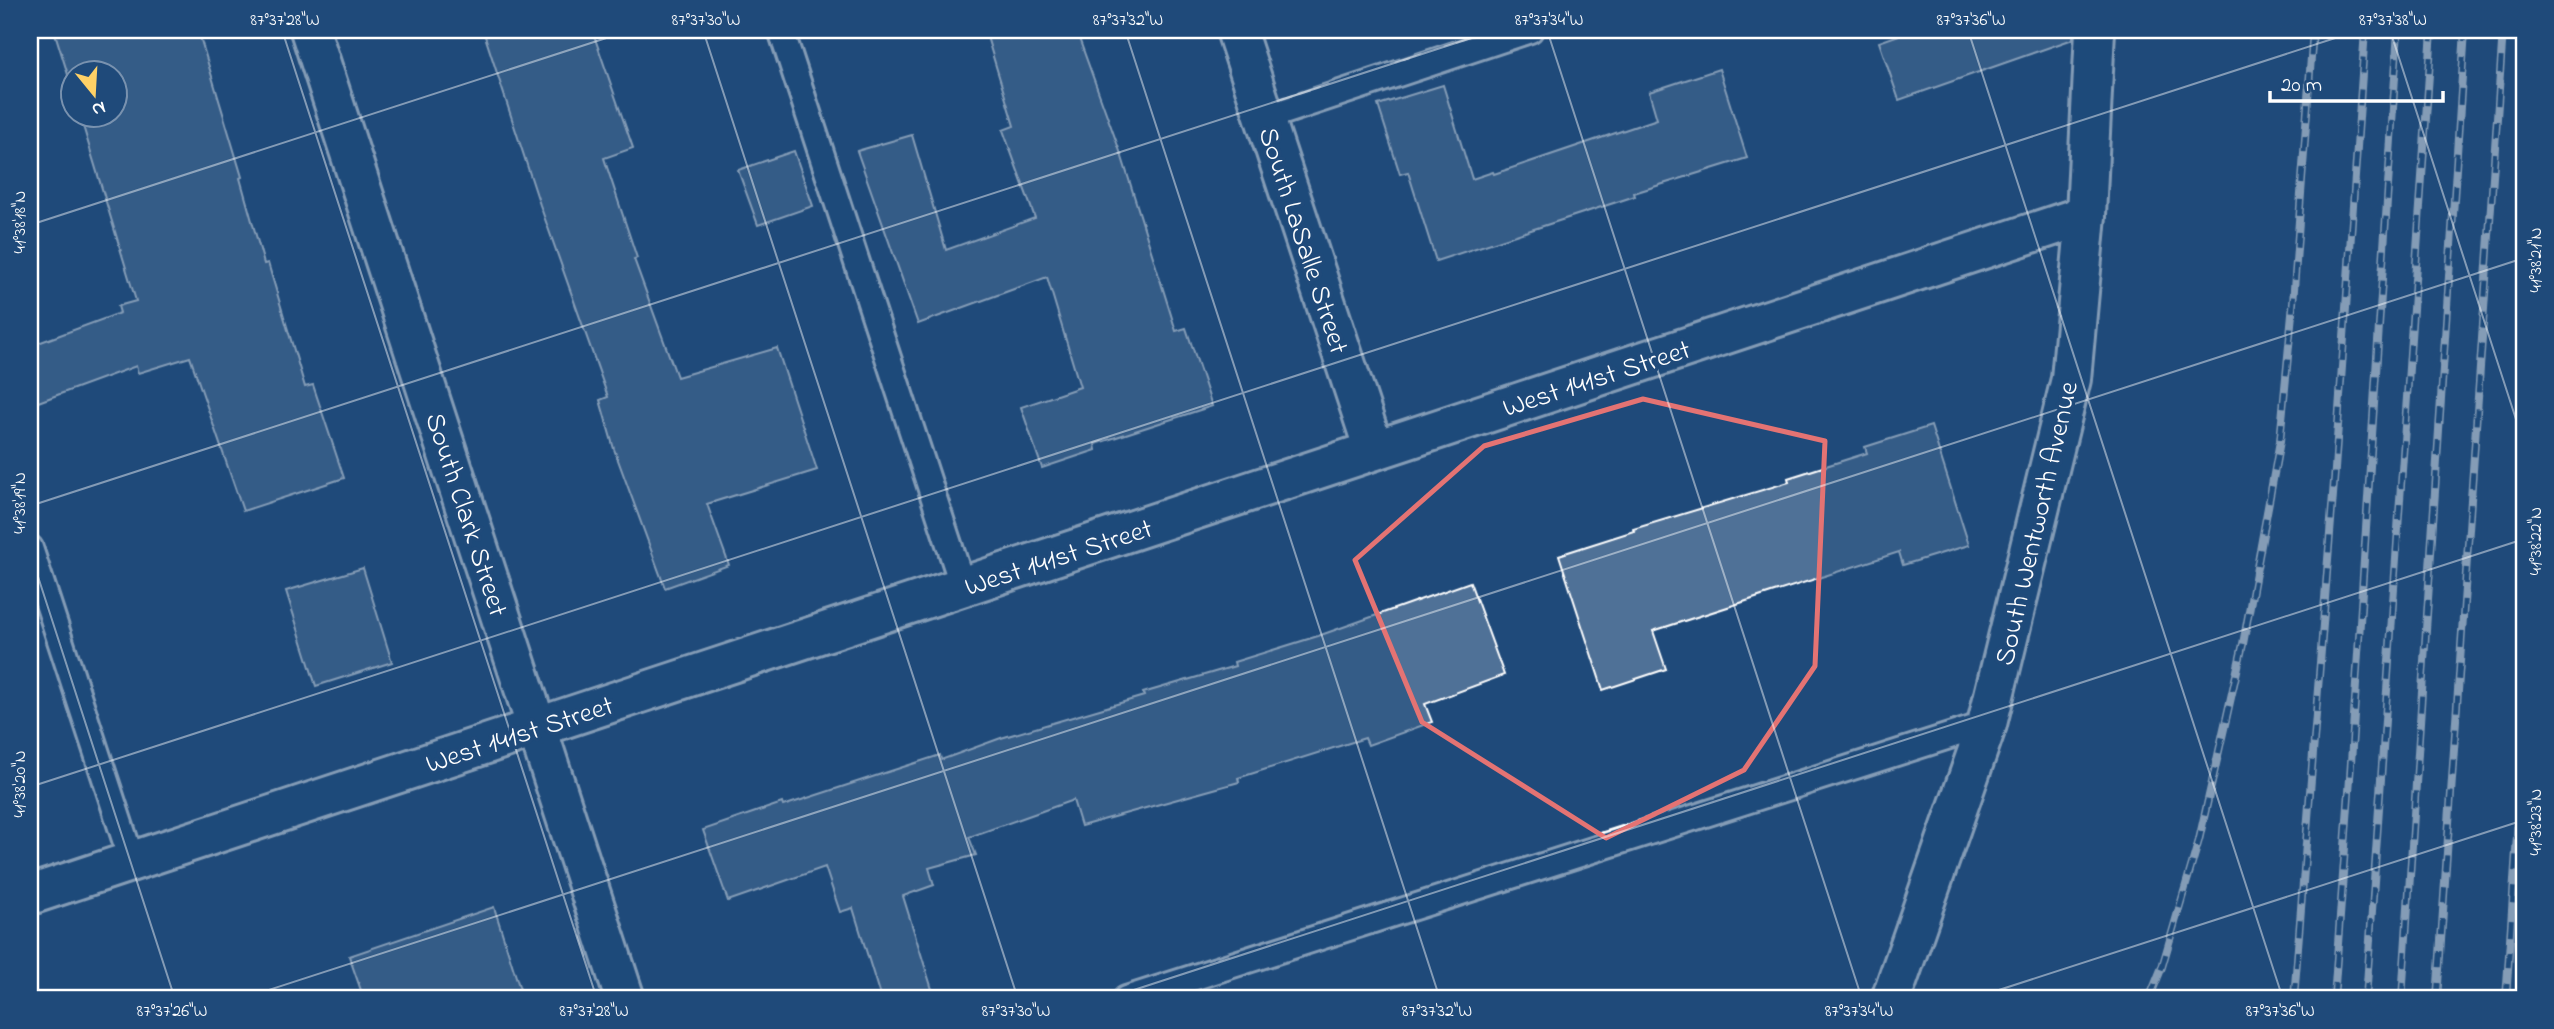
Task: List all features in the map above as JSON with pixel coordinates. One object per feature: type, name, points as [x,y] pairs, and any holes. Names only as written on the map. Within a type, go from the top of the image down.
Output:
[{"type":"street","name":"South Clark Street","points":[[310,30],[625,999]]},
{"type":"street","name":"South LaSalle Street","points":[[1236,30],[1374,450]]},
{"type":"street","name":"South Wentworth Avenue","points":[[1891,999],[1987,724],[2071,379],[2086,215],[2095,30]]},
{"type":"street","name":"West 141st Street","points":[[30,895],[2086,215]]},
{"type":"lane","points":[[781,30],[963,587]]},
{"type":"lane","points":[[1265,118],[1530,30]]},
{"type":"lane","points":[[30,548],[132,861]]},
{"type":"lane","points":[[1126,999],[1987,724]]},
{"type":"highlighted area","points":[[1643,399],[1825,441],[1815,666],[1744,770],[1606,838],[1422,722],[1355,560],[1484,446]]},
{"type":"building","points":[[54,30],[198,30],[242,177],[240,178],[264,264],[268,263],[305,387],[313,385],[344,478],[243,511],[190,357],[138,373],[136,366],[30,405],[30,346],[120,313],[118,306],[136,301],[84,130],[130,130],[130,60],[63,60]]},
{"type":"building","points":[[483,30],[592,30],[633,148],[604,158],[637,258],[634,259],[677,377],[777,348],[817,470],[707,504],[729,565],[665,588],[614,449],[600,400],[608,397],[540,205]]},
{"type":"building","points":[[985,30],[1076,30],[1122,157],[1176,331],[1186,328],[1212,406],[1095,444],[1096,450],[1042,468],[1021,407],[1080,387],[1047,277],[918,324],[857,151],[912,135],[946,250],[1035,218],[1003,130],[1014,126]]},
{"type":"building","points":[[1913,30],[2073,30],[2073,39],[1899,100],[1879,42]]},
{"type":"building","points":[[1719,69],[1747,158],[1634,193],[1635,196],[1436,261],[1408,172],[1400,174],[1378,105],[1443,85],[1472,179],[1657,119],[1649,92]]},
{"type":"building","points":[[794,151],[813,206],[758,225],[738,170]]},
{"type":"building","points":[[1931,426],[1969,545],[1903,565],[1899,552],[1653,631],[1666,669],[1603,690],[1559,555],[1634,531],[1633,529],[1789,482],[1788,478],[1867,453],[1865,447]]},
{"type":"building","points":[[363,568],[392,662],[316,686],[286,591]]},
{"type":"building","points":[[1470,582],[1504,675],[1425,704],[1432,722],[1368,745],[1365,738],[1238,778],[1239,782],[1081,826],[1073,800],[969,837],[976,855],[929,868],[934,885],[903,896],[935,999],[881,999],[853,908],[840,912],[825,867],[728,901],[703,830],[782,803],[783,806],[940,755],[941,760],[1001,738],[1144,696],[1143,693],[1235,666],[1234,662],[1318,636]]},
{"type":"building","points":[[494,907],[523,999],[364,999],[349,956]]},
{"type":"railway","points":[[2149,999],[2162,967],[2199,840],[2243,644],[2280,441],[2313,30]]},
{"type":"railway","points":[[2294,999],[2335,469],[2365,30]]},
{"type":"railway","points":[[2334,999],[2398,30]]},
{"type":"railway","points":[[2366,999],[2432,30]]},
{"type":"railway","points":[[2402,999],[2465,30]]},
{"type":"railway","points":[[2437,999],[2503,30]]},
{"type":"railway","points":[[2506,999],[2524,732]]}]
